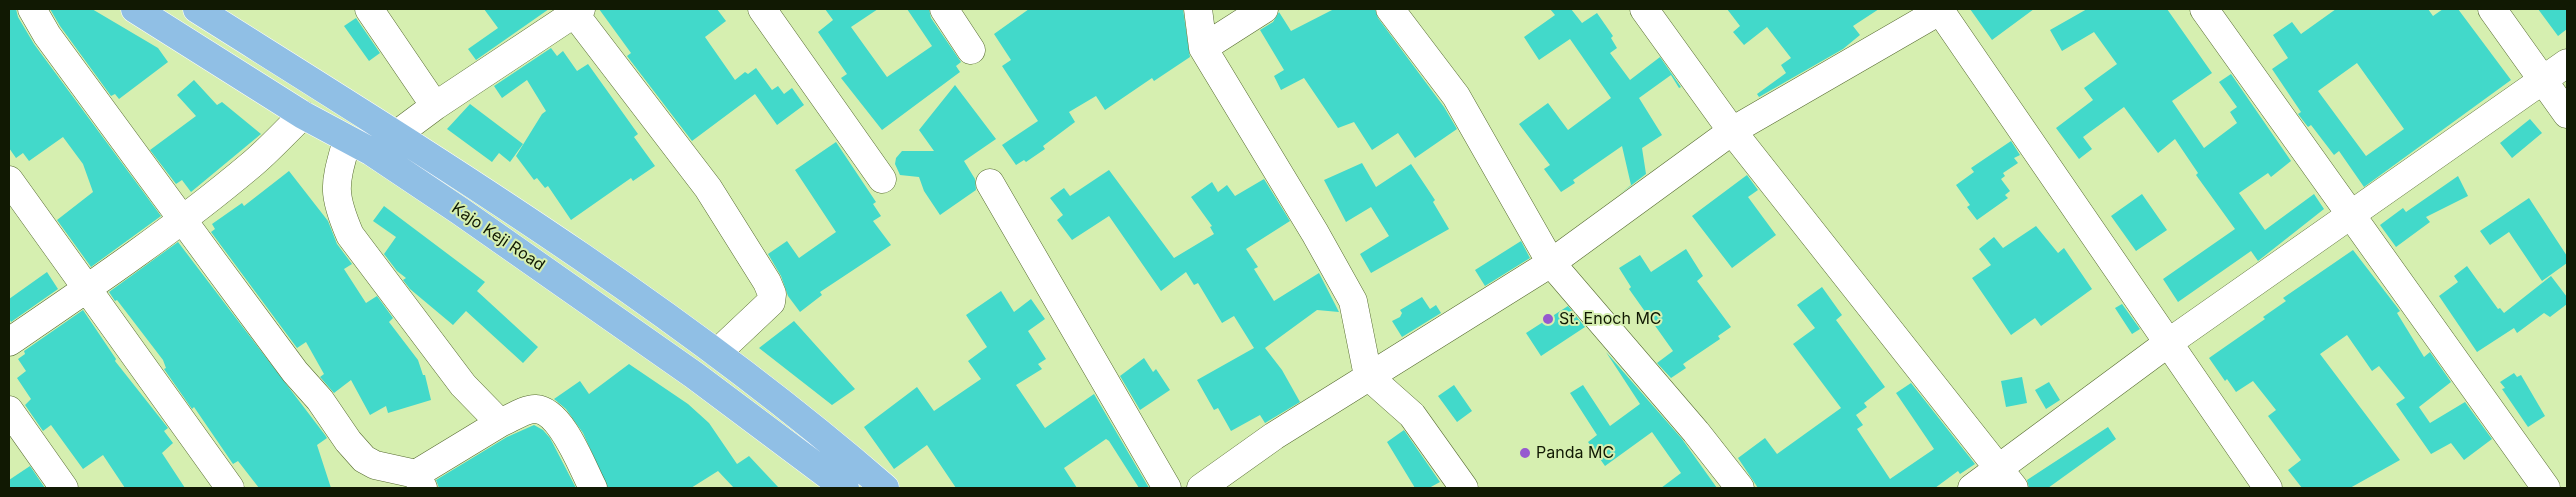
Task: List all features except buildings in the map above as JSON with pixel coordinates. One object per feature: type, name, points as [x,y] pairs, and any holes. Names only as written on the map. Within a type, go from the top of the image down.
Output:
[{"type":"main road","name":"Kajo Keji Road","points":[[135,9],[303,114],[347,140],[372,152],[537,264],[744,412],[843,488]]},
{"type":"main road","name":"Kajo Keji Road","points":[[197,9],[506,204],[717,353],[767,391],[884,488]]},
{"type":"street","points":[[32,9],[47,35],[357,452],[375,465],[420,481],[500,423],[534,409],[544,411],[566,434],[592,488]]},
{"type":"street","points":[[369,9],[435,106]]},
{"type":"street","points":[[762,9],[882,179]]},
{"type":"street","points":[[944,9],[971,50]]},
{"type":"street","points":[[1198,9],[1203,48],[1316,233],[1353,301],[1368,376],[1412,415],[1464,488]]},
{"type":"street","points":[[1203,48],[1264,9]]},
{"type":"street","points":[[1390,9],[1456,96],[1551,263],[1696,432],[1740,488]]},
{"type":"street","points":[[1644,9],[1732,131],[2006,478]]},
{"type":"street","points":[[2204,9],[2546,488]]},
{"type":"street","points":[[2492,9],[2544,79],[2567,114]]},
{"type":"street","points":[[396,135],[435,106],[576,10],[708,188],[767,282],[772,294],[771,302],[717,353]]},
{"type":"street","points":[[1200,488],[1274,436],[1551,263],[1732,131],[1941,10],[2268,488]]},
{"type":"street","points":[[1972,488],[2006,478],[2168,343],[2567,63]]},
{"type":"street","points":[[9,342],[87,289],[182,219],[252,164],[303,114]]},
{"type":"street","points":[[347,140],[336,182],[339,208],[350,235],[463,385],[500,423]]},
{"type":"street","points":[[9,180],[230,488]]},
{"type":"street","points":[[990,184],[1167,488]]},
{"type":"street","points":[[744,412],[767,391]]},
{"type":"street","points":[[9,410],[64,488]]},
{"type":"place","name":"St. Enoch MC","points":[[1548,319]]},
{"type":"place","name":"Panda MC","points":[[1525,453]]}]
